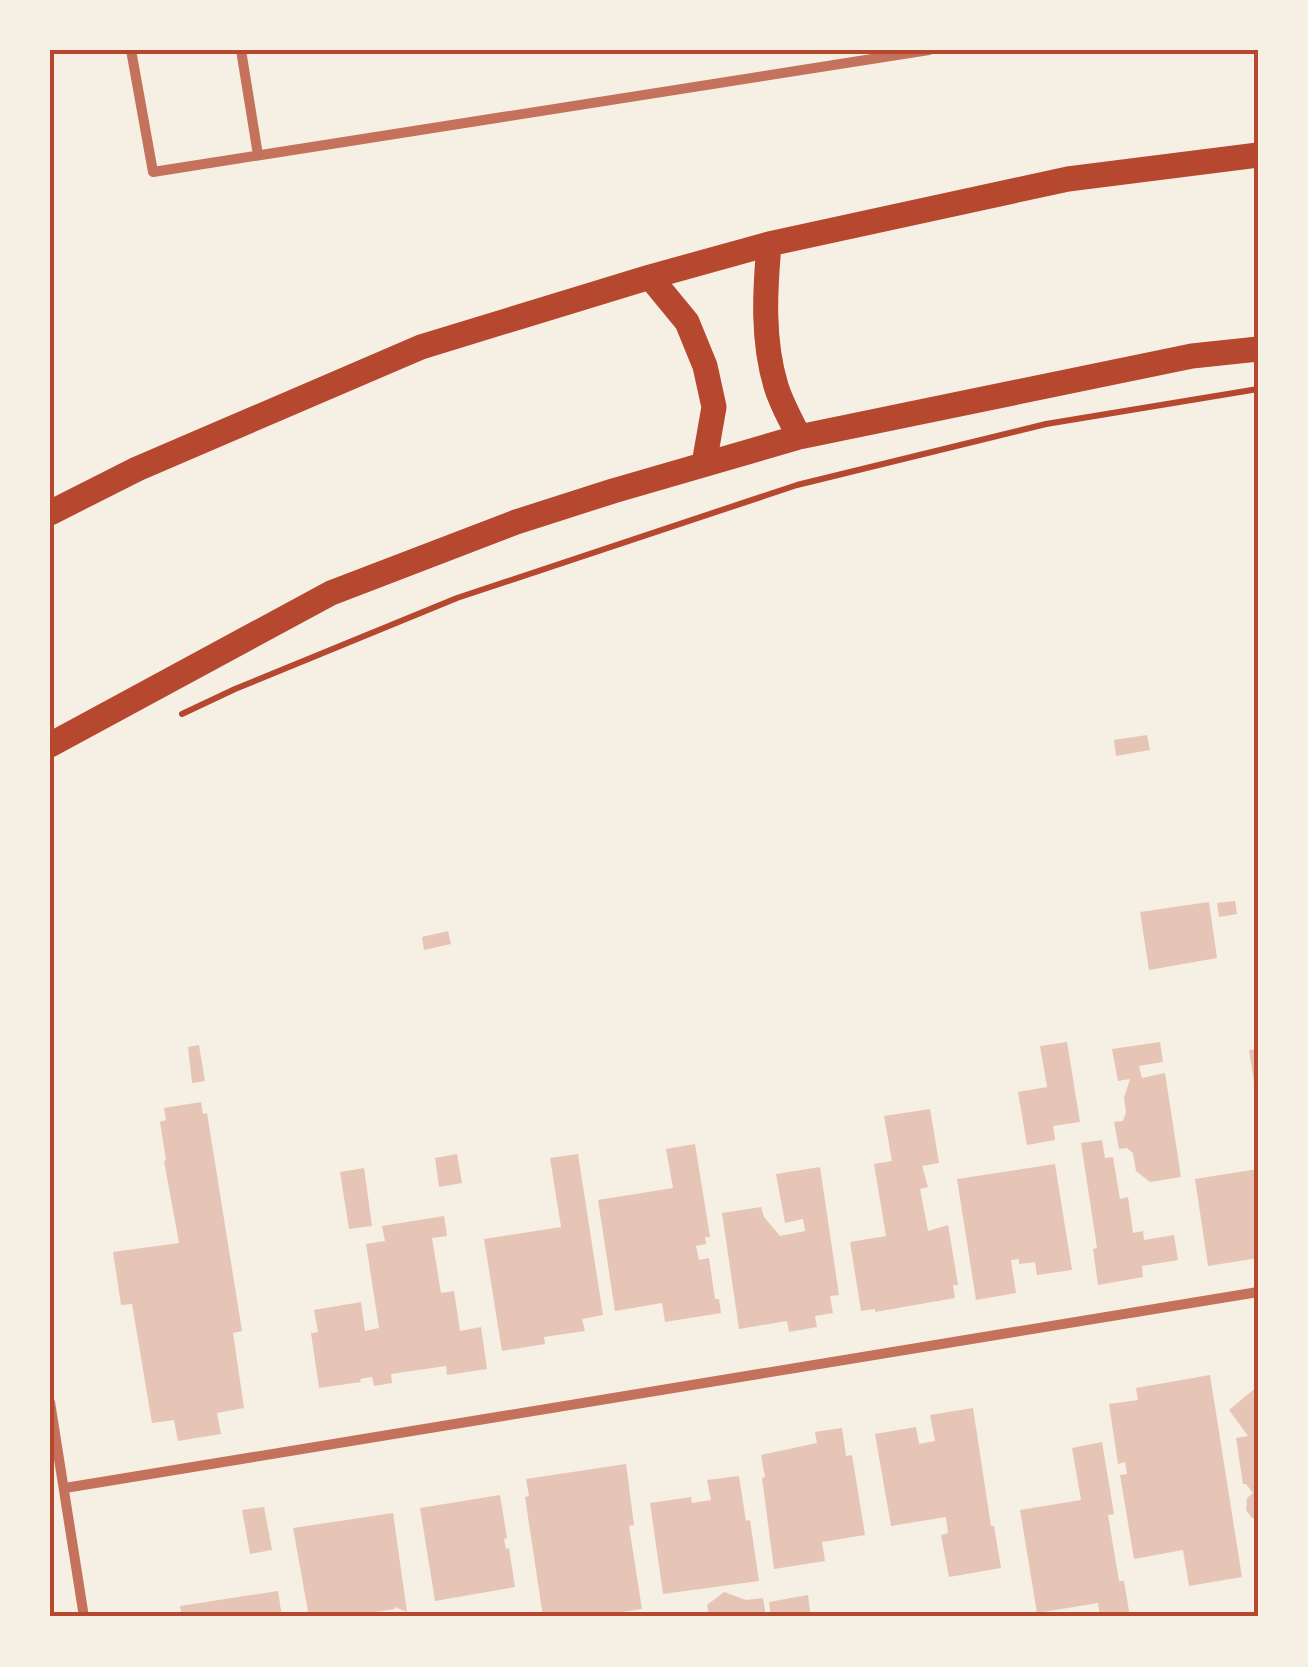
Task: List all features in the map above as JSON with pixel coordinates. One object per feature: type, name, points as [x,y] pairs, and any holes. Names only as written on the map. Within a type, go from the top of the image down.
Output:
[{"type":"main road","points":[[50,513],[138,469],[421,347],[650,277],[769,244],[1068,179],[1258,154]]},
{"type":"main road","points":[[769,244],[764,298],[766,331],[776,386],[798,437]]},
{"type":"main road","points":[[650,277],[687,322],[705,366],[714,407],[704,464]]},
{"type":"main road","points":[[50,745],[331,593],[516,522],[798,437],[1192,356],[1258,349]]},
{"type":"street","points":[[131,50],[152,172],[929,50]]},
{"type":"street","points":[[240,50],[258,155]]},
{"type":"street","points":[[66,1488],[1258,1292]]},
{"type":"street","points":[[50,1402],[84,1617]]},
{"type":"path","points":[[168,721],[235,689],[457,598],[797,485],[1046,424],[1258,390]]},
{"type":"building","points":[[1147,735],[1150,750],[1116,756],[1114,740]]},
{"type":"building","points":[[1235,901],[1237,914],[1219,917],[1217,903]]},
{"type":"building","points":[[1209,902],[1217,958],[1149,970],[1140,912]]},
{"type":"building","points":[[448,931],[451,944],[424,950],[422,937]]},
{"type":"building","points":[[1067,1042],[1080,1122],[1053,1126],[1055,1140],[1027,1145],[1018,1092],[1047,1087],[1040,1046]]},
{"type":"building","points":[[1160,1042],[1163,1062],[1139,1066],[1142,1078],[1165,1073],[1181,1177],[1150,1182],[1136,1171],[1133,1153],[1127,1148],[1119,1149],[1114,1122],[1123,1121],[1130,1079],[1118,1081],[1112,1049]]},
{"type":"building","points":[[199,1045],[205,1081],[192,1083],[188,1047]]},
{"type":"building","points":[[1258,1049],[1258,1096],[1256,1096],[1249,1050]]},
{"type":"building","points":[[201,1102],[203,1114],[207,1113],[242,1331],[233,1333],[244,1408],[217,1413],[221,1434],[178,1441],[174,1420],[152,1423],[132,1304],[121,1305],[113,1252],[179,1243],[160,1122],[166,1120],[164,1108]]},
{"type":"building","points":[[930,1109],[939,1163],[922,1166],[928,1187],[920,1189],[928,1231],[948,1225],[958,1285],[953,1285],[955,1298],[861,1311],[850,1242],[886,1236],[874,1164],[892,1161],[884,1116]]},
{"type":"building","points":[[1102,1140],[1105,1158],[1113,1157],[1120,1199],[1128,1197],[1133,1233],[1143,1231],[1144,1240],[1174,1235],[1178,1260],[1142,1266],[1143,1277],[1098,1285],[1093,1249],[1097,1248],[1081,1143]]},
{"type":"building","points":[[695,1144],[710,1237],[705,1237],[706,1244],[696,1246],[699,1260],[709,1258],[721,1313],[665,1322],[662,1303],[615,1311],[598,1200],[673,1188],[666,1149]]},
{"type":"building","points":[[457,1154],[462,1183],[439,1187],[435,1158]]},
{"type":"building","points":[[578,1154],[603,1315],[582,1319],[585,1331],[544,1337],[545,1344],[502,1351],[484,1239],[561,1227],[550,1158]]},
{"type":"building","points":[[1055,1164],[1072,1270],[1037,1275],[1035,1262],[1019,1264],[1019,1259],[1011,1260],[1016,1293],[976,1300],[957,1179]]},
{"type":"building","points":[[820,1167],[839,1295],[830,1296],[833,1313],[815,1316],[817,1327],[789,1332],[787,1321],[739,1329],[722,1213],[761,1207],[780,1236],[805,1231],[803,1219],[785,1223],[776,1174]]},
{"type":"building","points":[[364,1168],[372,1226],[349,1229],[340,1172]]},
{"type":"building","points":[[1258,1169],[1258,1258],[1208,1266],[1195,1179]]},
{"type":"building","points":[[444,1216],[447,1236],[432,1238],[441,1293],[454,1291],[460,1331],[481,1327],[487,1369],[447,1375],[446,1366],[391,1374],[392,1383],[374,1386],[372,1377],[319,1388],[311,1333],[318,1332],[314,1310],[361,1302],[365,1331],[379,1328],[366,1244],[385,1241],[382,1226]]},
{"type":"building","points":[[1210,1375],[1242,1577],[1189,1586],[1183,1550],[1134,1559],[1120,1475],[1127,1474],[1125,1462],[1118,1464],[1109,1404],[1138,1400],[1136,1388]]},
{"type":"building","points":[[1258,1386],[1258,1517],[1252,1518],[1246,1510],[1247,1498],[1253,1493],[1243,1484],[1236,1438],[1248,1436],[1229,1410]]},
{"type":"building","points":[[973,1408],[1001,1568],[949,1577],[941,1535],[948,1533],[946,1517],[891,1526],[875,1434],[916,1427],[919,1444],[935,1441],[930,1415]]},
{"type":"building","points":[[842,1428],[846,1456],[852,1455],[865,1535],[822,1542],[825,1561],[774,1569],[761,1455],[817,1443],[815,1432]]},
{"type":"building","points":[[1102,1442],[1114,1514],[1108,1515],[1119,1581],[1124,1581],[1130,1617],[1100,1617],[1098,1603],[1037,1613],[1020,1510],[1081,1500],[1072,1448]]},
{"type":"building","points":[[626,1464],[634,1525],[629,1526],[642,1609],[590,1617],[543,1617],[525,1497],[529,1496],[526,1479]]},
{"type":"building","points":[[739,1476],[759,1581],[663,1594],[650,1503],[691,1497],[692,1503],[711,1500],[707,1480]]},
{"type":"building","points":[[500,1495],[507,1538],[504,1539],[515,1587],[435,1601],[420,1508]]},
{"type":"building","points":[[264,1507],[272,1550],[250,1554],[242,1510]]},
{"type":"building","points":[[393,1513],[407,1612],[395,1607],[343,1617],[309,1617],[293,1528]]},
{"type":"building","points":[[278,1591],[282,1617],[182,1617],[180,1606]]},
{"type":"building","points":[[724,1592],[746,1600],[763,1598],[766,1617],[709,1617],[707,1605]]},
{"type":"building","points":[[808,1595],[811,1617],[771,1617],[769,1602]]}]
